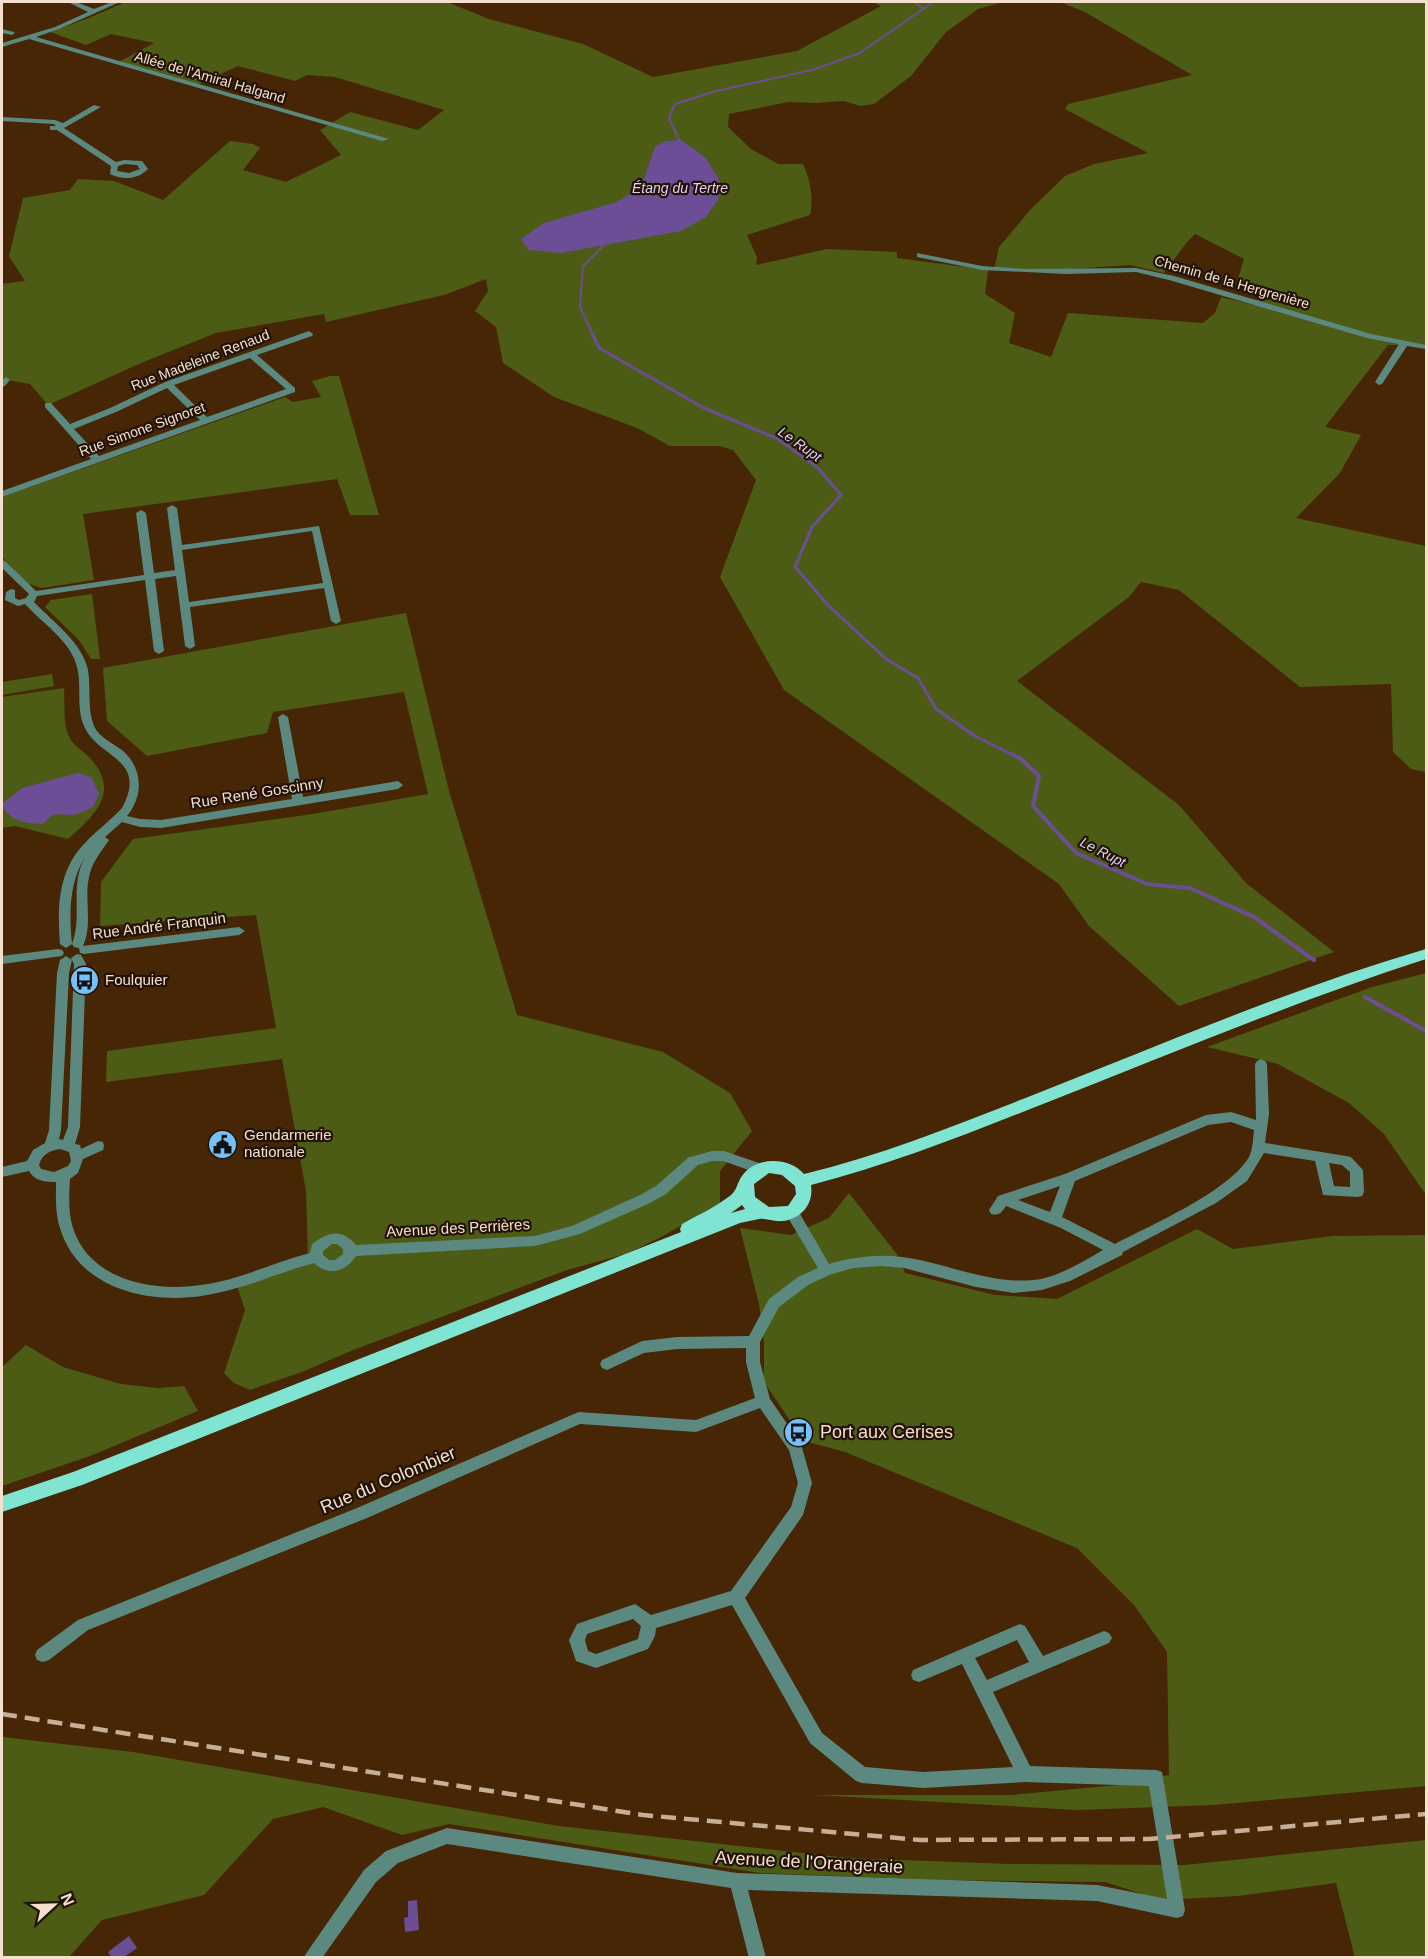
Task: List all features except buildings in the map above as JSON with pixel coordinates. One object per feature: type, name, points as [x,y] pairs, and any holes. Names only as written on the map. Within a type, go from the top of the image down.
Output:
[{"type":"main road","points":[[802,1181],[855,1168],[974,1125],[1344,980],[1426,954]]},
{"type":"main road","points":[[2,1512],[76,1479],[738,1217],[761,1212],[781,1214],[791,1211],[803,1201],[805,1194],[802,1181],[789,1169],[770,1167],[760,1169],[747,1179],[744,1193],[747,1201],[761,1212]]},
{"type":"main road","points":[[630,1261],[729,1206],[744,1193]]},
{"type":"main road","points":[[2,1504],[76,1479]]},
{"type":"street","points":[[71,2],[94,12]]},
{"type":"street","points":[[2,45],[57,28],[117,2]]},
{"type":"street","points":[[2,31],[12,33]]},
{"type":"street","name":"Allée de l'Amiral Halgand","points":[[29,36],[385,139]]},
{"type":"street","points":[[59,128],[97,107]]},
{"type":"street","points":[[2,122],[59,128],[115,165]]},
{"type":"street","name":"Chemin de la Hergrenière","points":[[920,255],[982,268],[1025,271],[1136,270],[1349,330],[1404,343],[1424,345]]},
{"type":"street","name":"Rue Madeleine Renaud","points":[[68,428],[168,384],[309,334]]},
{"type":"street","points":[[1379,382],[1404,343]]},
{"type":"street","name":"Rue Simone Signoret","points":[[2,494],[292,390],[252,355]]},
{"type":"street","points":[[168,384],[206,421]]},
{"type":"street","points":[[48,405],[97,460]]},
{"type":"street","points":[[172,508],[190,646]]},
{"type":"street","points":[[141,513],[159,651]]},
{"type":"street","points":[[178,548],[316,528],[336,621]]},
{"type":"street","points":[[2,563],[75,651],[82,664],[89,727],[98,738],[117,750],[132,771],[133,789],[127,807],[89,858],[82,882],[81,931],[63,973],[55,1130],[51,1145]]},
{"type":"street","points":[[6,594],[18,603],[29,594],[181,572]]},
{"type":"street","points":[[186,605],[327,585]]},
{"type":"street","points":[[283,717],[298,802]]},
{"type":"street","name":"Rue René Goscinny","points":[[121,818],[140,823],[161,824],[398,785]]},
{"type":"street","name":"Rue André Franquin","points":[[2,960],[239,932]]},
{"type":"street","points":[[68,1145],[74,1127],[80,964],[71,952]]},
{"type":"street","points":[[649,1623],[736,1597],[798,1510],[805,1482],[796,1448],[763,1401],[753,1362],[753,1342],[774,1304],[803,1281],[826,1270],[853,1263],[881,1261],[904,1263],[976,1281],[1017,1287],[1041,1284],[1065,1277],[1211,1199],[1242,1177],[1257,1155],[1259,1147],[1263,1114],[1262,1064]]},
{"type":"street","points":[[1117,1251],[1054,1219],[999,1205],[1070,1178],[1206,1120],[1231,1117],[1261,1127]]},
{"type":"street","points":[[51,1145],[68,1145],[75,1149],[78,1156],[77,1164],[63,1176],[43,1177],[35,1172],[32,1165],[41,1150],[51,1145]]},
{"type":"street","points":[[78,1156],[98,1146]]},
{"type":"street","points":[[1259,1147],[1321,1157]]},
{"type":"street","name":"Avenue des Perrières","points":[[350,1251],[535,1241],[575,1230],[645,1199],[661,1190],[694,1161],[712,1156],[724,1156],[760,1169]]},
{"type":"street","points":[[2,1172],[32,1165]]},
{"type":"street","points":[[63,1176],[64,1216],[68,1234],[78,1251],[92,1267],[107,1278],[132,1288],[184,1293],[206,1290],[316,1257]]},
{"type":"street","points":[[1054,1219],[1070,1178]]},
{"type":"street","points":[[791,1211],[826,1270]]},
{"type":"street","points":[[329,1239],[344,1241],[350,1251],[343,1263],[332,1266],[322,1264],[316,1257],[320,1245],[329,1239]]},
{"type":"street","points":[[607,1364],[642,1347],[677,1343],[753,1342]]},
{"type":"street","name":"Rue du Colombier","points":[[43,1655],[83,1625],[362,1513],[579,1418],[696,1426],[763,1401]]},
{"type":"street","points":[[736,1597],[816,1738],[862,1775],[923,1780],[1025,1774],[965,1656]]},
{"type":"street","points":[[919,1675],[1020,1631],[1040,1665]]},
{"type":"street","points":[[983,1689],[1104,1638]]},
{"type":"street","name":"Avenue de l'Orangeraie","points":[[311,1958],[377,1869],[392,1857],[447,1836],[736,1881],[1096,1893],[1177,1910],[1156,1778],[1025,1774]]},
{"type":"street","points":[[736,1881],[758,1958]]},
{"type":"green space","points":[[125,2],[447,2],[489,19],[583,44],[653,77],[797,51],[881,6],[873,2],[1003,2],[978,9],[946,32],[911,76],[874,104],[860,106],[844,101],[788,102],[729,114],[728,127],[751,149],[778,164],[803,164],[809,182],[812,202],[810,215],[747,235],[757,257],[756,265],[827,249],[897,252],[897,258],[988,270],[985,294],[1015,313],[1009,343],[1051,357],[1068,313],[1203,323],[1215,313],[1221,297],[1254,305],[1263,291],[1238,279],[1244,259],[1195,234],[1164,273],[1130,265],[1071,269],[994,270],[999,247],[1031,209],[1065,176],[1094,164],[1148,153],[1065,109],[1068,104],[1192,75],[1085,12],[1060,2],[1426,2],[1426,345],[1388,345],[1325,427],[1361,435],[1340,473],[1296,518],[1426,546],[1426,772],[1411,769],[1393,752],[1391,684],[1300,687],[1179,590],[1141,582],[1129,597],[1017,681],[1179,805],[1246,883],[1334,952],[1179,1006],[1089,926],[1059,884],[784,690],[720,577],[756,480],[733,450],[719,446],[670,446],[637,428],[554,397],[503,363],[496,327],[475,311],[488,291],[486,279],[444,295],[326,322],[324,314],[216,333],[141,363],[48,405],[30,384],[2,379],[2,284],[25,281],[9,256],[23,198],[70,190],[78,179],[114,181],[163,200],[230,141],[253,144],[260,148],[243,170],[286,182],[341,155],[320,130],[350,112],[418,130],[444,110],[335,77],[307,75],[295,81],[238,66],[195,86],[117,63],[154,43],[111,34],[86,45],[50,32]]},
{"type":"green space","points":[[339,376],[379,515],[350,515],[337,479],[83,514],[94,580],[42,588],[26,583],[2,557],[2,497],[285,397],[293,402],[321,397],[312,381]]},
{"type":"green space","points":[[92,594],[100,659],[91,659],[79,640],[45,607],[51,600]]},
{"type":"green space","points":[[406,613],[449,791],[517,1015],[663,1052],[730,1093],[752,1131],[720,1171],[720,1203],[663,1236],[626,1254],[567,1270],[250,1390],[234,1383],[224,1373],[245,1310],[237,1286],[308,1264],[306,1191],[282,1059],[106,1082],[107,1051],[276,1028],[256,915],[100,926],[101,882],[133,839],[313,814],[428,794],[404,692],[273,712],[267,733],[147,756],[107,721],[103,668]]},
{"type":"green space","points":[[52,674],[54,686],[2,695],[2,682]]},
{"type":"green space","points":[[64,688],[66,729],[72,742],[90,758],[99,770],[104,792],[101,802],[87,821],[68,839],[15,826],[2,828],[2,697]]},
{"type":"green space","points":[[1426,973],[1426,1195],[1384,1134],[1349,1103],[1278,1064],[1207,1047],[1372,987]]},
{"type":"green space","points":[[849,1193],[899,1257],[905,1273],[995,1295],[1057,1299],[1197,1229],[1233,1249],[1332,1236],[1426,1235],[1426,1786],[1214,1805],[1077,1810],[815,1795],[1012,1795],[1117,1785],[1169,1775],[1167,1652],[1134,1605],[1077,1548],[845,1452],[804,1441],[764,1382],[764,1342],[759,1304],[740,1228],[791,1235],[829,1218]]},
{"type":"green space","points":[[26,1345],[63,1367],[121,1384],[158,1388],[184,1386],[198,1411],[90,1456],[2,1486],[2,1367]]},
{"type":"green space","points":[[2,1737],[133,1752],[559,1826],[848,1858],[1009,1864],[1184,1865],[1426,1840],[1426,1957],[1355,1958],[1336,1883],[1238,1896],[1161,1900],[1105,1882],[942,1880],[760,1873],[449,1824],[402,1835],[323,1807],[273,1819],[204,1895],[102,1920],[69,1957],[2,1958]]},
{"type":"water","name":"Étang du Tertre","points":[[681,140],[706,158],[722,185],[718,200],[706,217],[681,231],[561,253],[529,250],[521,239],[544,223],[617,202],[641,187],[655,147],[666,141]]},
{"type":"water","points":[[78,773],[91,777],[99,794],[93,807],[81,812],[72,815],[54,815],[43,824],[30,823],[13,818],[2,804],[22,788]]},
{"type":"water","points":[[417,1900],[419,1930],[405,1932],[404,1918],[408,1917],[408,1901]]},
{"type":"water","points":[[129,1936],[137,1948],[124,1957],[111,1957],[108,1952]]},
{"type":"waterway","points":[[914,2],[923,9]]},
{"type":"waterway","name":"Le Rupt","points":[[923,9],[933,2]]},
{"type":"waterway","name":"Le Rupt","points":[[681,144],[669,118],[675,104],[716,91],[812,70],[860,53],[923,9]]},
{"type":"waterway","name":"Le Rupt","points":[[593,335],[580,307],[583,266],[605,244]]},
{"type":"waterway","name":"Le Rupt","points":[[592,333],[599,348],[704,408],[778,439],[818,468],[841,495],[812,527],[795,567],[829,606],[886,659],[918,678],[936,709],[975,736],[1015,756]]},
{"type":"waterway","name":"Le Rupt","points":[[1012,754],[1021,759],[1039,776],[1033,806],[1076,853],[1147,884],[1190,888],[1254,917],[1314,960]]},
{"type":"waterway","name":"Le Rupt","points":[[1365,997],[1426,1031]]},
{"type":"railway","points":[[2,1714],[643,1815],[920,1840],[1149,1839],[1426,1814]]},
{"type":"place","name":"Foulquier","points":[[84,980]]},
{"type":"place","name":"Gendarmerie nationale","points":[[223,1144]]},
{"type":"place","name":"Port aux Cerises","points":[[799,1432]]}]
